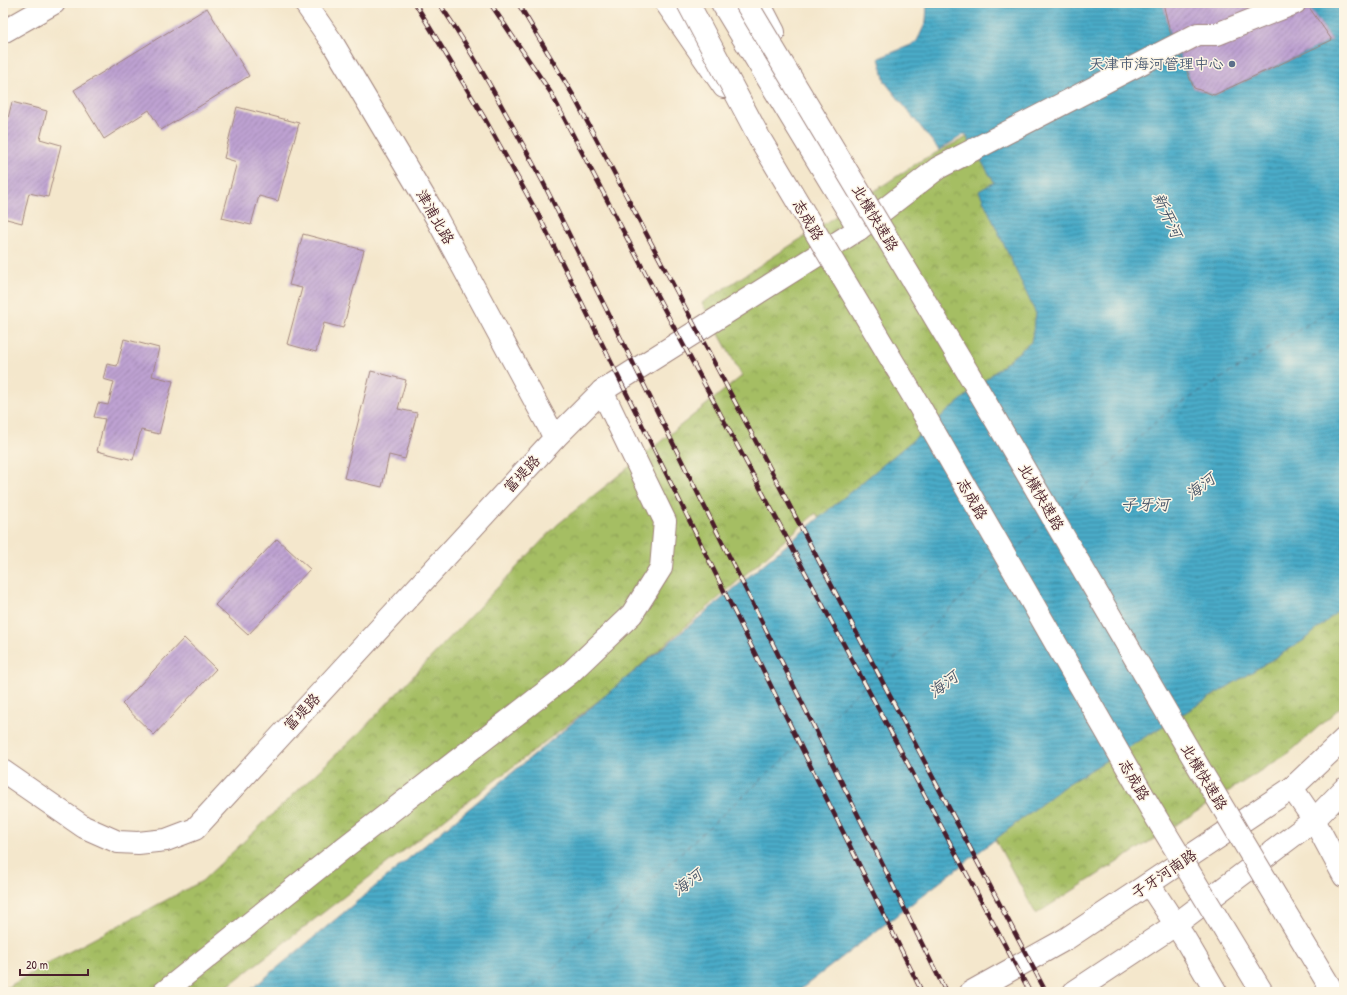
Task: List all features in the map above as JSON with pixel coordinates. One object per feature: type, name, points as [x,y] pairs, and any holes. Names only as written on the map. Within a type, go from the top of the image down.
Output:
[{"type":"main road","points":[[3,32],[54,3]]},
{"type":"main road","name":"津浦北路","points":[[305,3],[332,42],[436,217],[555,438]]},
{"type":"main road","points":[[666,3],[760,139]]},
{"type":"main road","name":"志成路","points":[[688,3],[760,139],[918,404],[1151,809],[1262,992]]},
{"type":"main road","points":[[722,3],[858,229]]},
{"type":"main road","name":"北横快速路","points":[[746,3],[971,378],[1201,771],[1333,992]]},
{"type":"main road","points":[[759,3],[839,158]]},
{"type":"main road","name":"富堤路","points":[[3,771],[84,827],[118,842],[138,843],[166,840],[195,829],[555,438],[602,391],[858,229],[938,168],[1198,34],[1217,34],[1294,3]]},
{"type":"main road","points":[[164,992],[345,847],[570,673],[632,614],[661,568],[665,521],[602,391]]},
{"type":"main road","name":"子牙河南路","points":[[971,992],[1066,939],[1292,788],[1344,739]]},
{"type":"main road","points":[[1292,788],[1314,820],[1344,876]]},
{"type":"main road","points":[[1074,992],[1175,925],[1314,820],[1344,788]]},
{"type":"main road","points":[[1149,884],[1185,939],[1216,992]]},
{"type":"green space","points":[[1163,3],[1344,3],[1344,704],[1290,752],[1036,914],[816,513],[615,688],[220,992],[3,992],[3,990],[52,961],[202,881],[361,731],[557,525],[742,376],[702,303],[922,160],[1170,33]]},
{"type":"water","name":"子牙河","points":[[927,3],[1163,3],[1170,32],[1194,88],[1214,95],[1332,40],[1306,3],[1344,3],[1344,606],[1306,639],[1066,785],[797,992],[248,992],[1031,342],[1036,314],[979,191],[994,182],[965,134],[939,150],[885,82],[879,58],[916,43],[926,22]]},
{"type":"building","name":"天津市海河管理中心","points":[[1163,3],[1306,3],[1332,40],[1214,95],[1194,88],[1170,32]]},
{"type":"building","points":[[207,8],[249,76],[161,130],[149,110],[104,139],[74,90]]},
{"type":"building","points":[[12,102],[47,111],[40,139],[61,145],[48,197],[29,193],[22,223],[3,218],[3,129],[5,130]]},
{"type":"building","points":[[237,107],[299,123],[278,201],[259,196],[251,225],[222,218],[237,162],[224,158]]},
{"type":"building","points":[[303,234],[364,250],[343,328],[324,323],[316,352],[287,344],[302,288],[289,285]]},
{"type":"building","points":[[124,339],[159,348],[152,376],[173,381],[159,434],[141,430],[133,460],[97,451],[105,419],[94,417],[98,403],[108,405],[114,382],[103,379],[107,364],[117,366]]},
{"type":"building","points":[[371,371],[406,380],[398,409],[417,413],[405,459],[389,455],[382,487],[344,478]]},
{"type":"building","points":[[277,539],[310,569],[248,635],[215,605]]},
{"type":"building","points":[[184,638],[216,669],[154,735],[122,704]]},
{"type":"ferry route","points":[[1060,509],[1167,412],[1344,302]]},
{"type":"ferry route","points":[[1014,551],[1044,524]]},
{"type":"ferry route","points":[[527,992],[998,565]]},
{"type":"railway","points":[[415,3],[485,119],[539,216],[922,992]]},
{"type":"railway","points":[[439,3],[480,69],[543,182],[946,992]]},
{"type":"railway","points":[[490,3],[551,93],[662,305],[1030,992]]},
{"type":"railway","points":[[518,3],[573,95],[1046,992]]},
{"type":"place","name":"天津市海河管理中心","points":[[1232,64]]},
{"type":"water label","name":"新开河","points":[[1168,215]]},
{"type":"water label","name":"海河","points":[[1200,486]]},
{"type":"water label","name":"海河","points":[[943,684]]},
{"type":"water label","name":"海河","points":[[687,882]]}]
